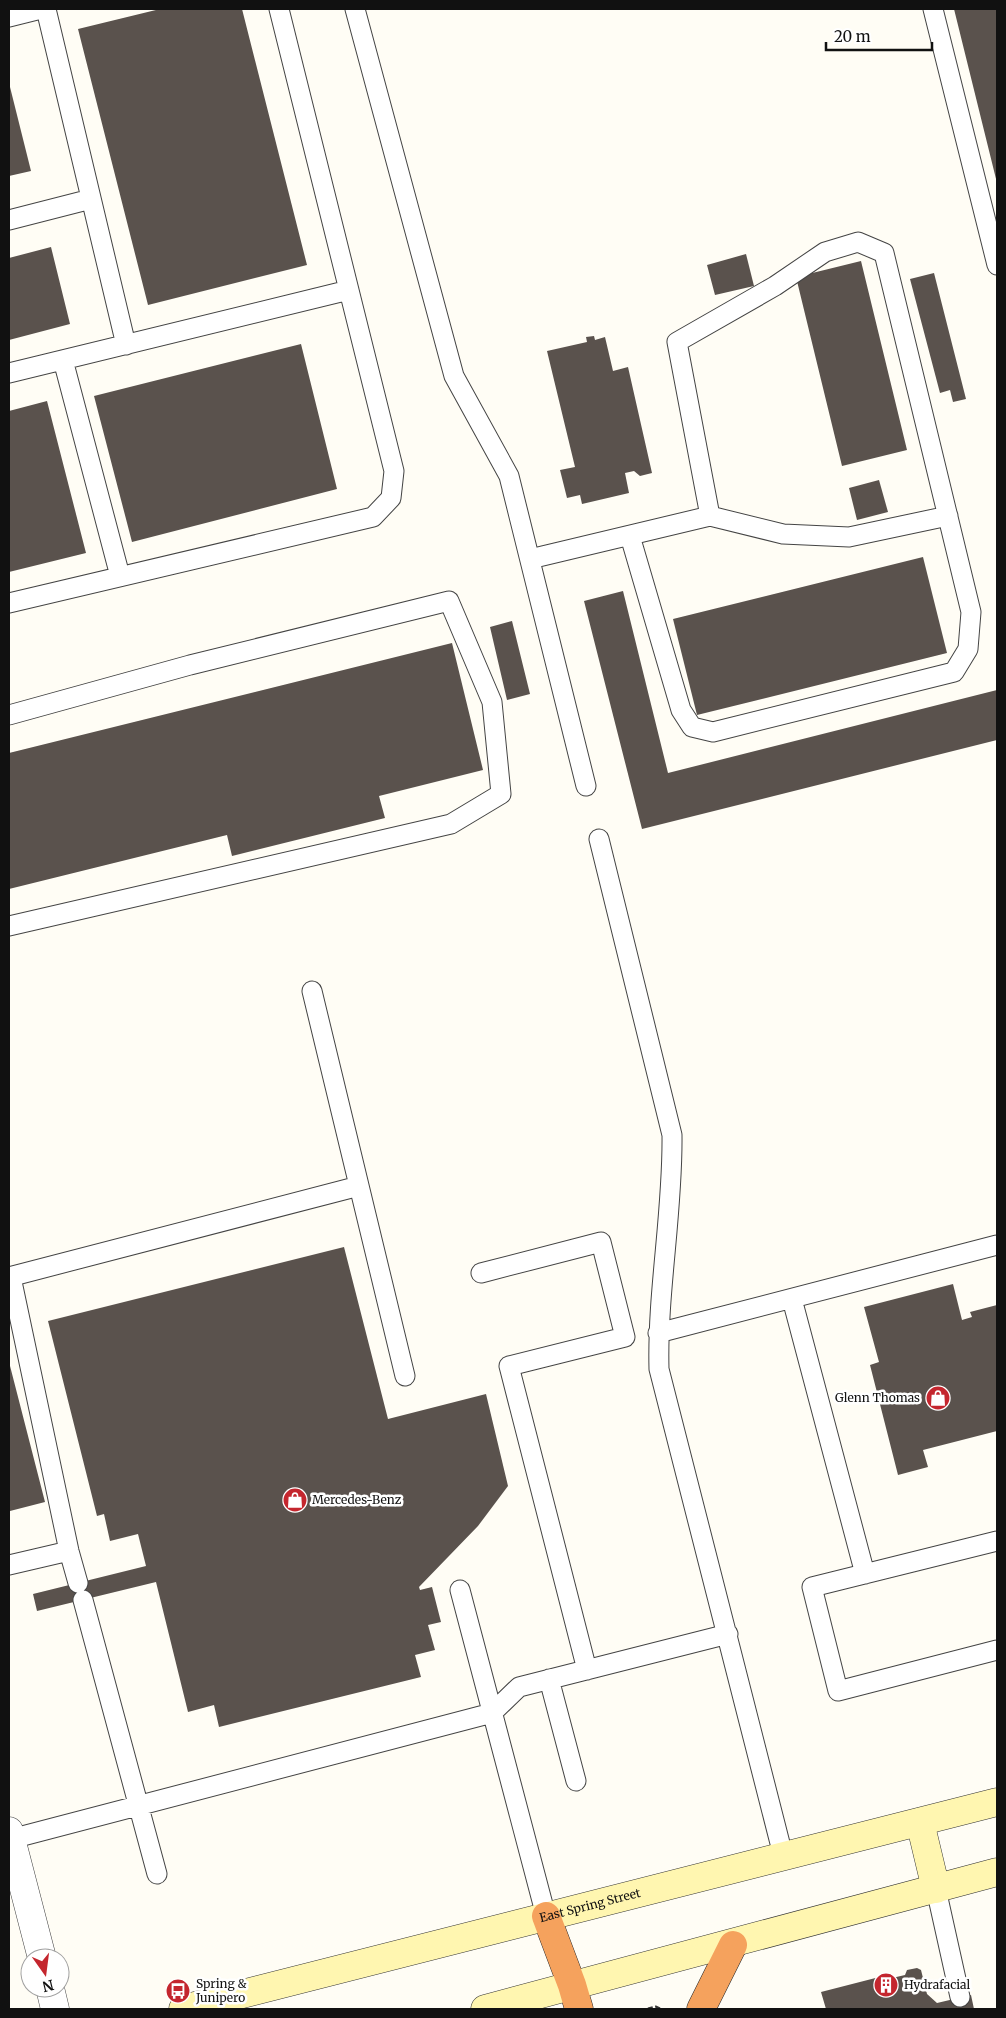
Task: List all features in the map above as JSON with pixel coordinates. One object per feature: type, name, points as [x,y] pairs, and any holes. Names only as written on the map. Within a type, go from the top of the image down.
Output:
[{"type":"highway","points":[[546,1916],[575,1997]]},
{"type":"highway","points":[[702,2009],[733,1945]]},
{"type":"main road","name":"East Spring Street","points":[[183,2009],[406,1954],[783,1855],[997,1802]]},
{"type":"main road","points":[[920,1822],[936,1889]]},
{"type":"main road","points":[[485,2009],[575,1997],[733,1945],[997,1872]]},
{"type":"street","points":[[10,1835],[39,1948]]},
{"type":"lane","points":[[9,17],[42,9]]},
{"type":"lane","points":[[46,9],[126,345]]},
{"type":"lane","points":[[9,603],[373,517],[391,498],[394,471],[278,9]]},
{"type":"lane","points":[[355,9],[454,376],[509,476],[586,786]]},
{"type":"lane","points":[[933,9],[997,265]]},
{"type":"lane","points":[[9,220],[91,199]]},
{"type":"lane","points":[[630,536],[681,710],[692,727],[713,732],[954,672],[968,649],[971,612],[884,253],[858,242],[825,252],[775,286],[677,342],[710,516]]},
{"type":"lane","points":[[9,373],[349,290]]},
{"type":"lane","points":[[63,360],[120,576]]},
{"type":"lane","points":[[530,559],[710,516],[783,534],[849,537],[948,516]]},
{"type":"lane","points":[[9,715],[190,665],[449,601],[492,702],[502,794],[451,824],[9,926]]},
{"type":"lane","points":[[599,839],[672,1135],[672,1169],[658,1333],[659,1369],[783,1855]]},
{"type":"lane","points":[[312,991],[405,1376]]},
{"type":"lane","points":[[157,1874],[80,1592],[10,1277],[359,1186]]},
{"type":"lane","points":[[481,1273],[601,1242],[625,1337],[509,1366],[587,1670]]},
{"type":"lane","points":[[658,1333],[997,1245]]},
{"type":"lane","points":[[792,1298],[865,1574]]},
{"type":"lane","points":[[997,1541],[812,1587],[838,1691],[997,1650]]},
{"type":"lane","points":[[9,1565],[70,1551]]},
{"type":"lane","points":[[460,1590],[546,1916]]},
{"type":"lane","points":[[10,1835],[138,1805],[492,1713],[519,1688],[728,1634]]},
{"type":"lane","points":[[549,1679],[576,1781]]},
{"type":"lane","points":[[936,1889],[960,1998]]},
{"type":"path","points":[[648,2009],[656,2007],[660,2009]]},
{"type":"building","points":[[160,9],[242,9],[307,265],[148,305],[78,29]]},
{"type":"building","points":[[954,9],[997,9],[997,183]]},
{"type":"building","points":[[9,83],[31,171],[9,176]]},
{"type":"building","points":[[51,247],[70,324],[9,340],[9,258]]},
{"type":"building","points":[[746,254],[754,286],[715,295],[707,265]]},
{"type":"building","points":[[861,261],[907,450],[842,466],[796,277]]},
{"type":"building","points":[[934,273],[966,399],[953,402],[950,390],[940,393],[910,279]]},
{"type":"building","points":[[594,336],[595,340],[605,337],[613,371],[628,367],[652,473],[640,476],[634,471],[625,473],[629,493],[582,504],[580,495],[567,498],[560,470],[575,467],[547,351],[587,342],[586,337]]},
{"type":"building","points":[[301,344],[337,489],[132,542],[94,396]]},
{"type":"building","points":[[47,401],[86,553],[9,572],[9,411]]},
{"type":"building","points":[[879,480],[888,512],[857,520],[849,488]]},
{"type":"building","points":[[923,557],[947,653],[697,715],[673,619]]},
{"type":"building","points":[[623,591],[668,773],[997,690],[997,740],[642,829],[584,601]]},
{"type":"building","points":[[512,621],[530,694],[507,700],[490,627]]},
{"type":"building","points":[[452,643],[483,770],[379,796],[385,818],[232,856],[227,835],[9,889],[9,753]]},
{"type":"building","name":"Mercedes-Benz","points":[[344,1247],[388,1419],[486,1394],[508,1486],[478,1526],[419,1587],[420,1590],[432,1587],[441,1622],[428,1625],[435,1650],[415,1655],[421,1677],[219,1727],[214,1705],[188,1712],[156,1582],[37,1611],[33,1594],[146,1566],[138,1534],[110,1541],[104,1514],[97,1516],[48,1321]]},
{"type":"building","name":"Glenn Thomas","points":[[953,1284],[962,1320],[972,1317],[970,1312],[997,1305],[997,1431],[923,1450],[928,1467],[898,1475],[870,1365],[879,1362],[864,1307]]},
{"type":"building","points":[[9,1362],[45,1502],[10,1511],[9,1505]]},
{"type":"building","name":"Hydrafacial","points":[[917,1968],[921,1970],[927,1994],[937,2003],[971,1995],[974,2009],[826,2009],[821,1992],[891,1974],[892,1978],[905,1975],[907,1970]]},
{"type":"place","name":"Glenn Thomas","points":[[938,1398]]},
{"type":"place","name":"Mercedes-Benz","points":[[295,1500]]},
{"type":"place","name":"Hydrafacial","points":[[886,1985]]},
{"type":"place","name":"Spring & Junipero","points":[[178,1991]]}]
